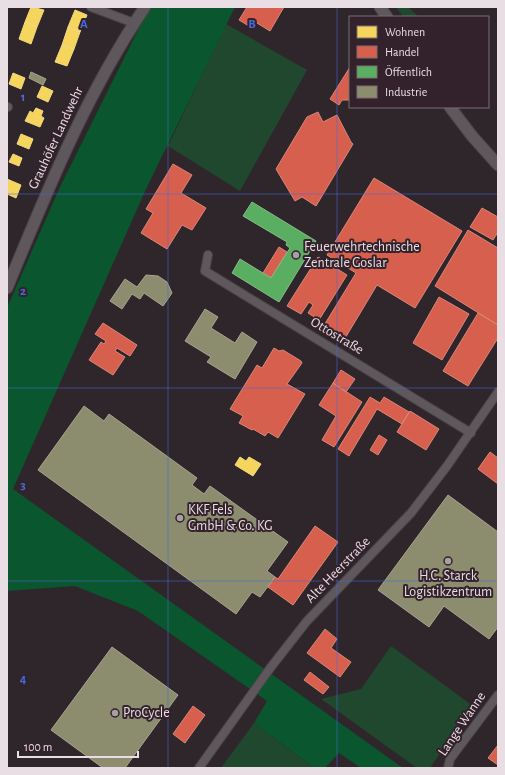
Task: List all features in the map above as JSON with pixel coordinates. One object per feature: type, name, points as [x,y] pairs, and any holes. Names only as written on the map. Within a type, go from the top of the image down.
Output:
[{"type":"street","points":[[91,7],[134,23]]},
{"type":"street","name":"Grauhöfer Landwehr","points":[[7,288],[67,146],[97,85],[145,7]]},
{"type":"street","points":[[380,7],[386,16]]},
{"type":"street","points":[[451,108],[472,136],[498,166]]},
{"type":"street","name":"Ottostraße","points":[[208,255],[205,270],[471,433]]},
{"type":"street","name":"Alte Heerstraße","points":[[199,768],[289,642],[307,621],[411,513],[471,433],[498,392]]},
{"type":"street","name":"Lange Wanne","points":[[448,768],[450,759],[498,695]]},
{"type":"green space","points":[[152,7],[235,7],[146,189],[13,489],[403,768],[361,768],[339,753],[325,768],[315,768],[254,723],[267,701],[138,611],[75,586],[7,591],[7,308],[59,189],[140,26]]},
{"type":"green space","points":[[396,7],[408,7],[418,16],[402,16]]},
{"type":"green space","points":[[226,24],[307,70],[240,191],[168,146]]},
{"type":"green space","points":[[391,646],[473,706],[430,768],[417,768],[321,699],[361,689]]},
{"type":"green space","points":[[254,723],[315,768],[221,768]]},
{"type":"building: Wohnen","points":[[31,7],[44,10],[37,27],[25,22]]},
{"type":"building: Wohnen","points":[[75,10],[87,15],[80,32],[68,27]]},
{"type":"building: Wohnen","points":[[25,22],[37,27],[31,44],[19,39]]},
{"type":"building: Wohnen","points":[[68,27],[80,32],[74,49],[62,45]]},
{"type":"building: Wohnen","points":[[62,45],[74,49],[67,66],[55,62]]},
{"type":"building: Wohnen","points":[[13,73],[25,78],[21,89],[9,84]]},
{"type":"building: Wohnen","points":[[42,86],[53,91],[48,102],[37,97]]},
{"type":"building: Wohnen","points":[[36,108],[43,111],[41,116],[44,118],[40,127],[25,121],[30,111],[33,113]]},
{"type":"building: Wohnen","points":[[21,134],[33,139],[29,149],[17,144]]},
{"type":"building: Wohnen","points":[[13,154],[22,158],[19,166],[9,162]]},
{"type":"building: Wohnen","points":[[7,179],[21,185],[16,198],[7,194]]},
{"type":"building: Wohnen","points":[[240,457],[246,461],[249,457],[261,464],[253,476],[235,465]]},
{"type":"building: Handel","points":[[247,7],[284,7],[270,31],[252,20],[249,26],[239,20]]},
{"type":"building: Handel","points":[[349,69],[349,100],[342,100],[339,105],[330,99]]},
{"type":"building: Handel","points":[[318,112],[323,122],[337,115],[353,144],[316,206],[302,197],[295,201],[276,169],[307,117]]},
{"type":"building: Handel","points":[[173,164],[192,175],[181,193],[206,208],[192,230],[182,225],[167,249],[141,233],[153,213],[146,209]]},
{"type":"building: Handel","points":[[374,178],[462,231],[415,308],[377,285],[344,340],[323,327],[356,273],[327,255]]},
{"type":"building: Handel","points":[[482,208],[498,217],[498,232],[493,240],[470,227]]},
{"type":"building: Handel","points":[[468,230],[498,248],[498,325],[435,286]]},
{"type":"building: Handel","points":[[279,247],[287,252],[271,278],[263,273]]},
{"type":"building: Handel","points":[[318,257],[347,275],[319,320],[308,313],[313,305],[309,302],[301,314],[287,306]]},
{"type":"building: Handel","points":[[439,297],[469,314],[442,360],[413,343]]},
{"type":"building: Handel","points":[[478,313],[498,325],[498,338],[468,386],[443,371]]},
{"type":"building: Handel","points":[[103,323],[137,345],[130,356],[117,348],[115,351],[125,357],[113,375],[89,360],[101,342],[104,344],[106,341],[95,334]]},
{"type":"building: Handel","points":[[274,348],[279,351],[283,350],[301,361],[302,363],[287,384],[305,394],[278,438],[268,432],[265,436],[239,423],[243,416],[230,409],[257,365],[262,368]]},
{"type":"building: Handel","points":[[341,370],[355,379],[346,392],[333,383]]},
{"type":"building: Handel","points":[[333,383],[362,402],[334,447],[322,440],[336,416],[319,405]]},
{"type":"building: Handel","points":[[370,397],[380,403],[384,397],[409,412],[402,424],[377,409],[349,456],[338,449]]},
{"type":"building: Handel","points":[[410,411],[439,429],[426,450],[397,432]]},
{"type":"building: Handel","points":[[379,435],[387,440],[378,455],[370,450]]},
{"type":"building: Handel","points":[[490,452],[498,458],[498,484],[478,469]]},
{"type":"building: Handel","points":[[315,526],[338,542],[293,605],[268,587],[275,577],[278,579]]},
{"type":"building: Handel","points":[[325,629],[337,639],[331,648],[351,662],[340,677],[307,653]]},
{"type":"building: Handel","points":[[310,672],[329,687],[323,694],[304,680]]},
{"type":"building: Handel","points":[[193,706],[205,715],[185,743],[173,734]]},
{"type":"building: Handel","points":[[498,745],[498,765],[488,758]]},
{"type":"building: Öffentlich","name":"Feuerwehrtechnische Zentrale Goslar","points":[[252,202],[316,241],[279,302],[232,273],[240,259],[271,278],[290,248],[286,245],[287,242],[243,216]]},
{"type":"building: Industrie","points":[[31,72],[46,79],[43,85],[29,78]]},
{"type":"building: Industrie","points":[[146,275],[158,276],[167,282],[172,293],[163,306],[144,293],[140,299],[132,294],[122,309],[110,301],[125,279],[137,287]]},
{"type":"building: Industrie","points":[[205,309],[218,317],[211,328],[235,343],[242,332],[257,342],[235,379],[207,362],[211,357],[185,341]]},
{"type":"building: Industrie","name":"KKF Fels GmbH & Co. KG","points":[[84,406],[104,421],[109,414],[197,478],[192,485],[204,494],[210,486],[288,542],[267,571],[275,577],[260,597],[252,592],[236,614],[38,470]]},
{"type":"building: Industrie","name":"H.C. Starck Logistikzentrum","points":[[448,495],[498,532],[498,627],[489,639],[444,606],[429,627],[378,590]]},
{"type":"building: Industrie","name":"ProCycle","points":[[112,647],[178,695],[125,768],[103,768],[51,730]]},
{"type":"place","name":"Feuerwehrtechnische Zentrale Goslar","points":[[296,255]]},
{"type":"place","name":"KKF Fels GmbH & Co. KG","points":[[180,518]]},
{"type":"place","name":"H.C. Starck Logistikzentrum","points":[[448,561]]},
{"type":"place","name":"ProCycle","points":[[115,713]]}]
